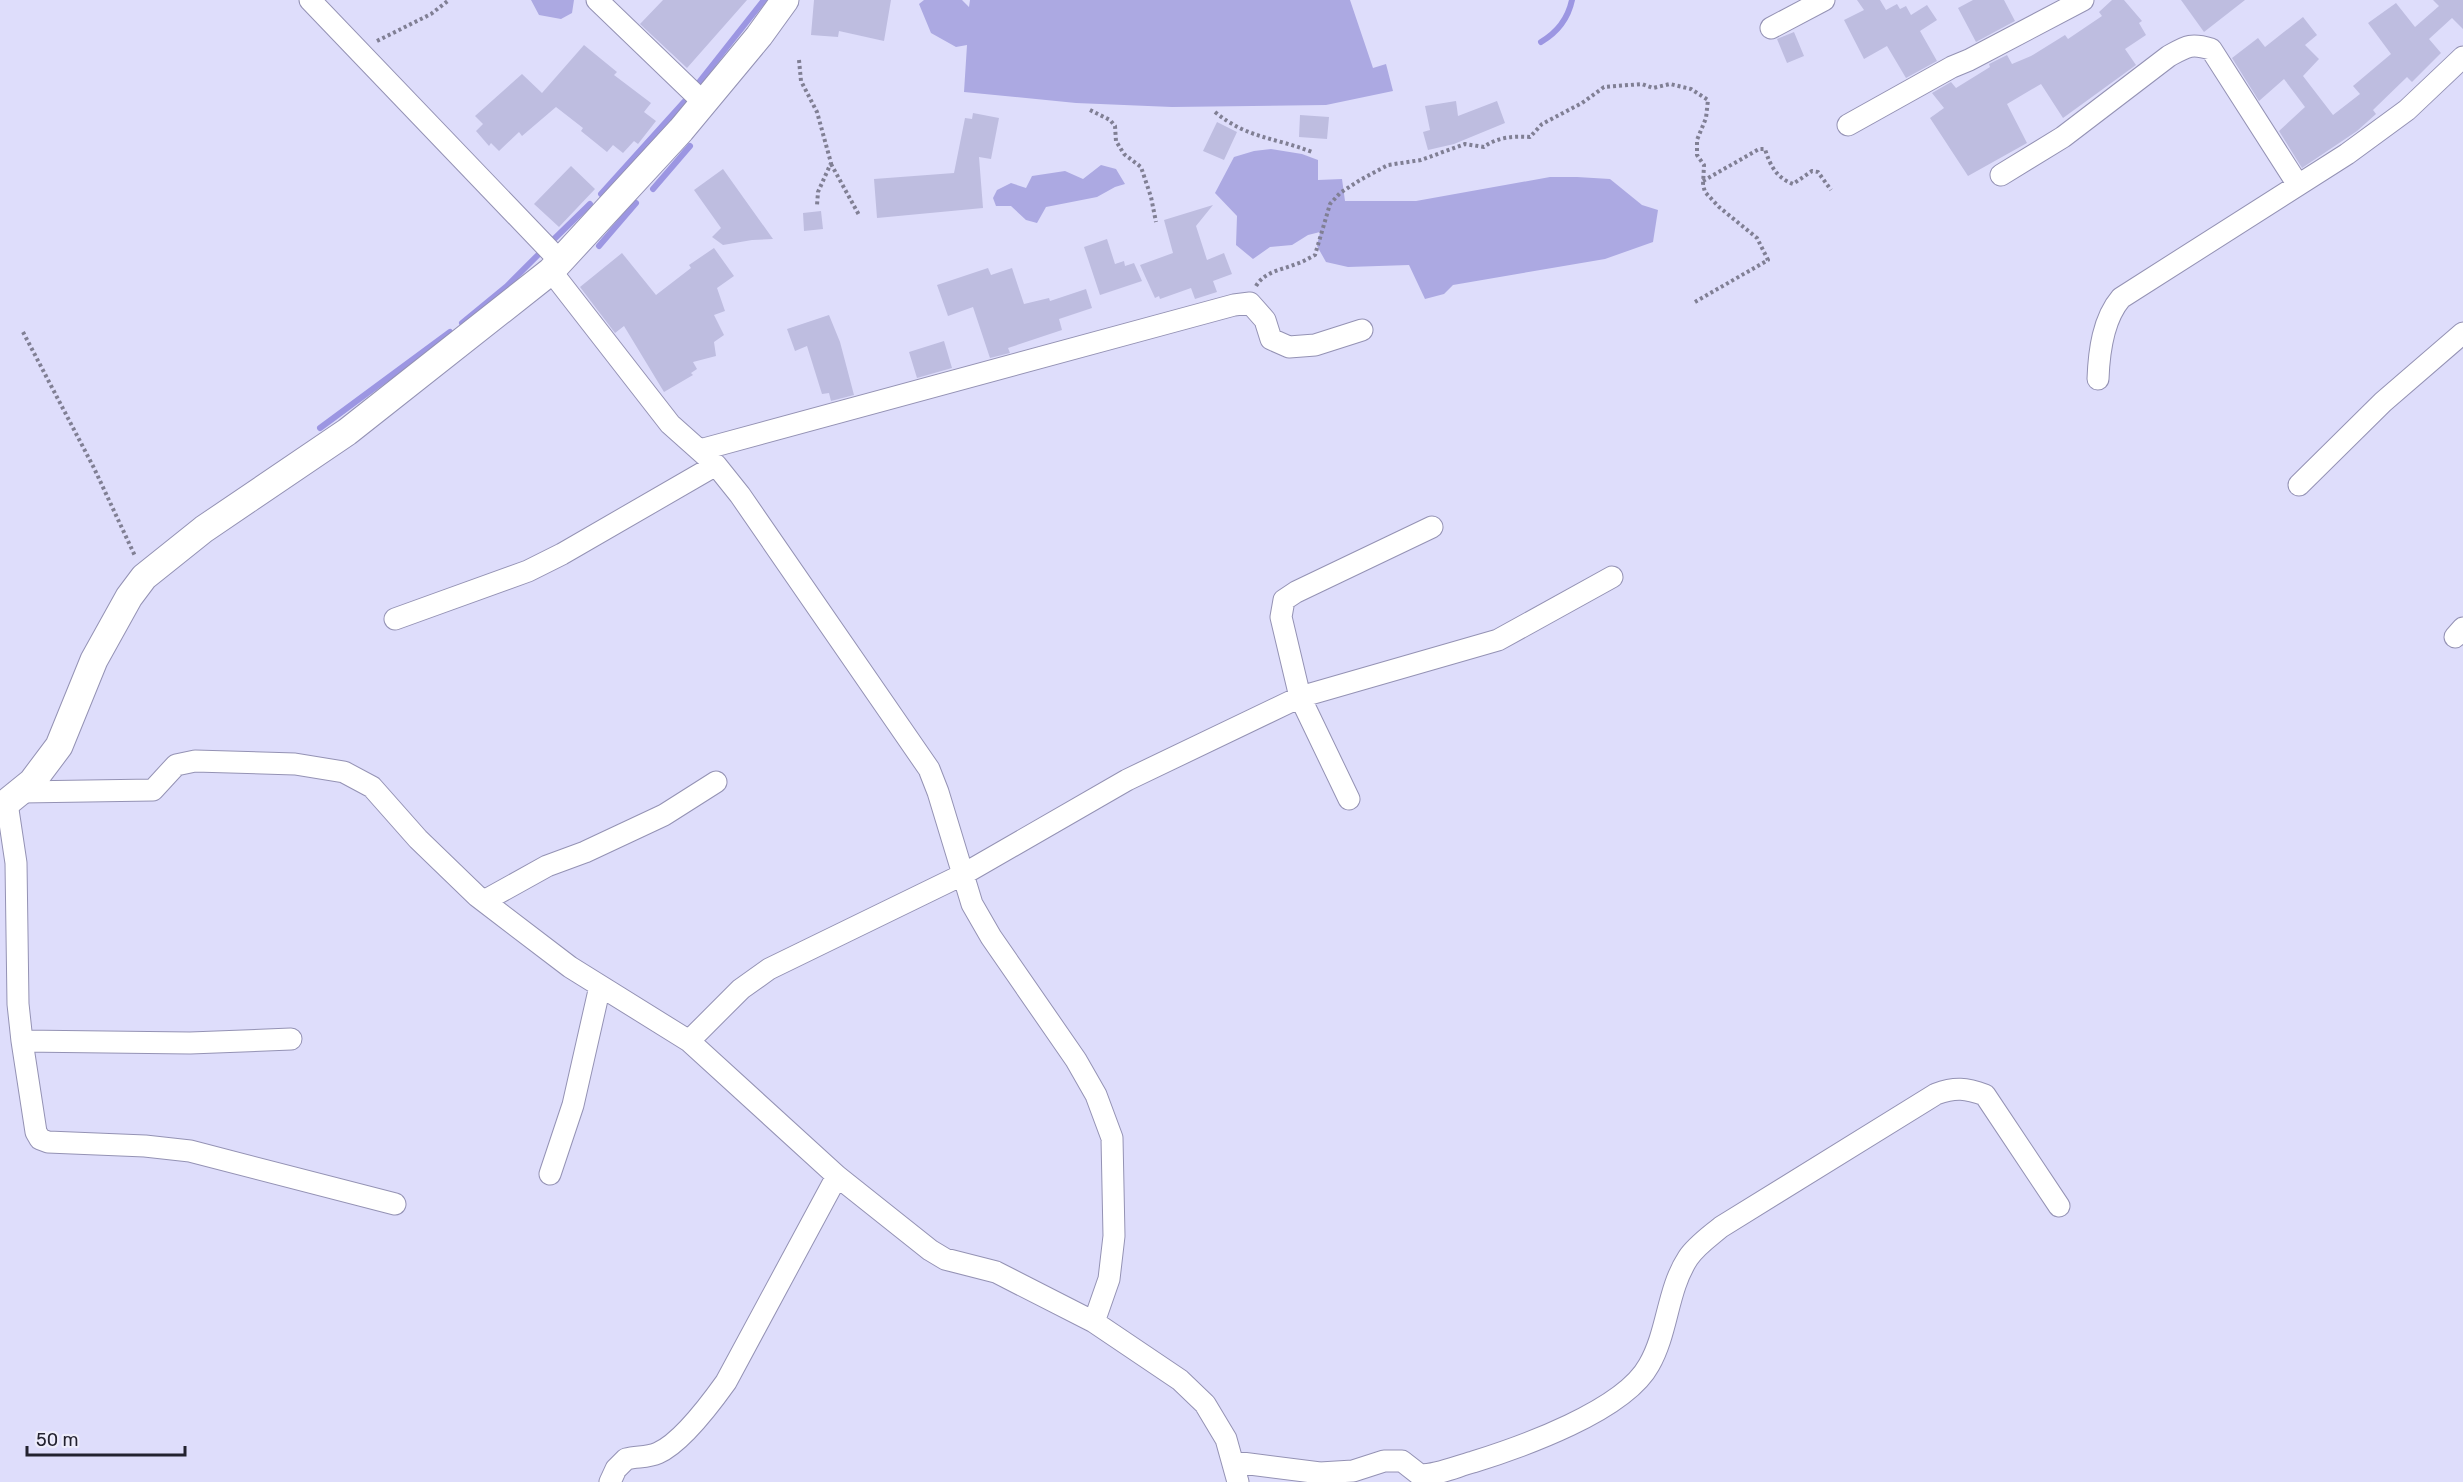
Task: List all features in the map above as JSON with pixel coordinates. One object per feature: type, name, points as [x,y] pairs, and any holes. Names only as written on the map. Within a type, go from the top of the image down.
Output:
[{"type":"street","points":[[310,0],[556,266],[670,424],[716,465],[759,521],[929,770],[939,792],[972,904],[991,937],[1077,1059],[1096,1095],[1112,1138],[1114,1236],[1109,1279],[1094,1322]]},
{"type":"street","points":[[597,0],[704,103]]},
{"type":"street","points":[[10,801],[32,782],[58,746],[94,660],[129,597],[144,576],[204,529],[347,432],[556,266],[645,171],[704,103],[785,0]]},
{"type":"street","points":[[1848,125],[1952,67],[2083,0]]},
{"type":"street","points":[[1771,28],[1817,2]]},
{"type":"street","points":[[2001,175],[2063,136],[2169,56],[2187,46],[2199,45],[2211,49],[2298,185]]},
{"type":"street","points":[[2098,379],[2100,352],[2112,309],[2121,298],[2298,185],[2407,111],[2463,57]]},
{"type":"street","points":[[700,450],[1234,305],[1250,303],[1265,320],[1271,339],[1289,347],[1315,345],[1362,330]]},
{"type":"street","points":[[2299,484],[2383,402],[2463,333]]},
{"type":"street","points":[[395,619],[528,571],[562,554],[716,465]]},
{"type":"street","points":[[1349,799],[1300,697],[1281,617],[1284,600],[1296,592],[1432,527]]},
{"type":"street","points":[[689,1041],[741,989],[769,969],[962,875],[1127,780],[1300,697],[1498,640],[1612,577]]},
{"type":"street","points":[[10,801],[153,790],[176,765],[195,761],[295,764],[344,772],[372,787],[418,839],[484,901],[570,967],[689,1041],[837,1176],[930,1250],[945,1259],[996,1272],[1094,1322],[1180,1380],[1205,1404],[1226,1439],[1236,1472],[1353,1471],[1391,1460],[1402,1461],[1420,1475],[1433,1474],[1506,1452],[1571,1425],[1633,1384],[1648,1367],[1667,1319],[1678,1277],[1688,1257],[1704,1241],[1721,1227],[1936,1094],[1953,1087],[1970,1089],[1985,1095],[2060,1206]]},
{"type":"street","points":[[484,901],[547,866],[601,845],[664,814],[716,782]]},
{"type":"street","points":[[10,801],[16,863],[18,1004],[36,1132],[40,1139],[48,1142],[145,1146],[190,1151],[395,1203]]},
{"type":"street","points":[[550,1174],[573,1105],[600,986]]},
{"type":"street","points":[[22,1041],[190,1042],[291,1039]]},
{"type":"street","points":[[610,1482],[616,1469],[626,1459],[647,1457],[674,1444],[712,1402],[726,1382],[837,1176]]},
{"type":"path","points":[[357,50],[401,31],[431,14],[449,0]]},
{"type":"path","points":[[799,60],[801,81],[817,112],[831,163],[859,215]]},
{"type":"path","points":[[1250,303],[1251,294],[1260,280],[1275,271],[1296,265],[1315,255],[1330,204],[1360,180],[1388,165],[1421,160],[1465,144],[1485,147],[1493,140],[1514,136],[1530,137],[1542,124],[1582,103],[1604,87],[1642,84],[1653,88],[1670,84],[1691,89],[1708,100],[1706,118],[1697,140],[1697,155],[1704,165],[1705,192],[1719,207],[1757,238],[1768,260],[1695,302]]},
{"type":"path","points":[[1090,110],[1110,120],[1115,126],[1116,141],[1124,154],[1141,167],[1151,196],[1156,222]]},
{"type":"path","points":[[1215,112],[1232,126],[1258,137],[1285,142],[1312,152]]},
{"type":"path","points":[[1703,182],[1759,149],[1765,149],[1768,161],[1780,179],[1793,184],[1812,171],[1818,172],[1831,190]]},
{"type":"path","points":[[817,205],[818,192],[831,163]]},
{"type":"path","points":[[23,332],[94,468],[144,576]]},
{"type":"shaded area","points":[[531,0],[574,0],[572,13],[561,19],[539,15]]},
{"type":"shaded area","points":[[924,0],[962,0],[969,7],[970,0],[1350,0],[1373,68],[1386,64],[1393,91],[1326,105],[1172,107],[1076,103],[964,92],[967,45],[956,47],[931,33],[919,4]]},
{"type":"shaded area","points":[[1271,149],[1302,154],[1318,160],[1318,180],[1342,179],[1345,201],[1416,201],[1550,177],[1610,179],[1642,205],[1658,210],[1653,242],[1605,259],[1453,285],[1444,294],[1425,299],[1409,265],[1348,267],[1326,262],[1317,246],[1320,232],[1308,235],[1292,245],[1270,247],[1253,259],[1236,245],[1237,216],[1215,193],[1234,157]]},
{"type":"shaded area","points":[[1101,165],[1116,169],[1125,184],[1097,197],[1046,207],[1037,223],[1026,220],[1011,206],[996,206],[993,198],[997,190],[1011,183],[1026,188],[1032,176],[1065,171],[1083,179]]},
{"type":"building","points":[[663,0],[747,0],[687,68],[640,24]]},
{"type":"building","points":[[814,0],[891,0],[884,41],[839,31],[838,37],[811,35]]},
{"type":"building","points":[[1857,0],[1880,0],[1886,10],[1897,4],[1900,9],[1906,6],[1911,15],[1927,5],[1937,20],[1920,31],[1937,61],[1906,78],[1887,46],[1864,59],[1844,20],[1864,10]]},
{"type":"building","points":[[1973,0],[2004,0],[2015,21],[1976,42],[1958,8]]},
{"type":"building","points":[[2112,0],[2124,0],[2142,21],[2139,23],[2146,35],[2125,49],[2136,65],[2063,118],[2041,84],[2007,104],[2027,143],[1968,176],[1930,118],[1944,108],[1932,93],[1951,82],[1956,88],[1990,67],[1989,64],[2007,55],[2012,64],[2031,56],[2065,35],[2068,39],[2102,16],[2099,12]]},
{"type":"building","points":[[2181,0],[2245,0],[2204,32]]},
{"type":"building","points":[[2433,0],[2463,0],[2463,29],[2452,18],[2429,39],[2441,53],[2412,82],[2407,77],[2373,110],[2376,114],[2357,131],[2302,168],[2279,131],[2305,107],[2284,79],[2259,101],[2232,58],[2258,38],[2265,47],[2303,17],[2317,35],[2305,45],[2319,59],[2303,76],[2333,115],[2360,94],[2353,86],[2391,54],[2368,23],[2396,3],[2415,27],[2439,6]]},
{"type":"building","points":[[1794,32],[1804,56],[1787,63],[1777,39]]},
{"type":"building","points":[[584,45],[617,72],[614,75],[651,103],[644,112],[656,121],[638,144],[634,141],[623,153],[613,145],[607,152],[581,131],[583,128],[556,107],[522,136],[519,132],[499,151],[491,143],[489,146],[476,131],[483,124],[475,116],[522,74],[542,93]]},
{"type":"building","points":[[1456,101],[1458,116],[1497,101],[1505,123],[1454,144],[1428,150],[1423,132],[1430,130],[1425,106]]},
{"type":"building","points":[[973,113],[999,118],[991,159],[979,157],[983,208],[877,218],[874,179],[954,173],[965,118],[972,119]]},
{"type":"building","points":[[1300,115],[1329,117],[1327,139],[1299,137]]},
{"type":"building","points":[[1217,122],[1237,132],[1224,160],[1203,151]]},
{"type":"building","points":[[571,166],[595,189],[559,227],[534,204]]},
{"type":"building","points":[[723,169],[773,239],[723,245],[712,237],[721,228],[694,190]]},
{"type":"building","points":[[1213,205],[1196,226],[1207,260],[1224,253],[1232,274],[1213,281],[1217,292],[1195,299],[1191,288],[1160,299],[1159,296],[1155,298],[1140,265],[1173,253],[1164,220]]},
{"type":"building","points":[[821,211],[823,229],[804,231],[803,213]]},
{"type":"building","points":[[1107,239],[1115,264],[1124,261],[1125,266],[1134,263],[1142,281],[1100,295],[1084,247]]},
{"type":"building","points":[[714,248],[734,276],[717,288],[725,311],[714,315],[724,335],[714,342],[716,356],[693,362],[697,369],[691,373],[693,375],[664,392],[624,326],[615,333],[580,287],[622,253],[656,295],[691,268],[689,265]]},
{"type":"building","points":[[988,268],[991,275],[1012,268],[1024,304],[1049,298],[1050,301],[1086,289],[1092,308],[1059,319],[1062,330],[1008,348],[1010,353],[990,358],[973,307],[948,316],[937,285]]},
{"type":"building","points":[[829,315],[840,342],[854,395],[831,401],[829,393],[822,394],[807,346],[795,351],[787,329]]},
{"type":"building","points":[[944,341],[952,368],[917,378],[909,352]]},
{"type":"waterway","points":[[700,81],[764,0]]},
{"type":"waterway","points":[[1541,42],[1561,24],[1572,0]]},
{"type":"waterway","points":[[601,194],[684,102]]},
{"type":"waterway","points":[[653,189],[690,146]]},
{"type":"waterway","points":[[599,246],[636,203]]},
{"type":"waterway","points":[[550,243],[590,204]]},
{"type":"waterway","points":[[462,323],[507,286],[539,254]]},
{"type":"waterway","points":[[320,428],[450,332]]}]
